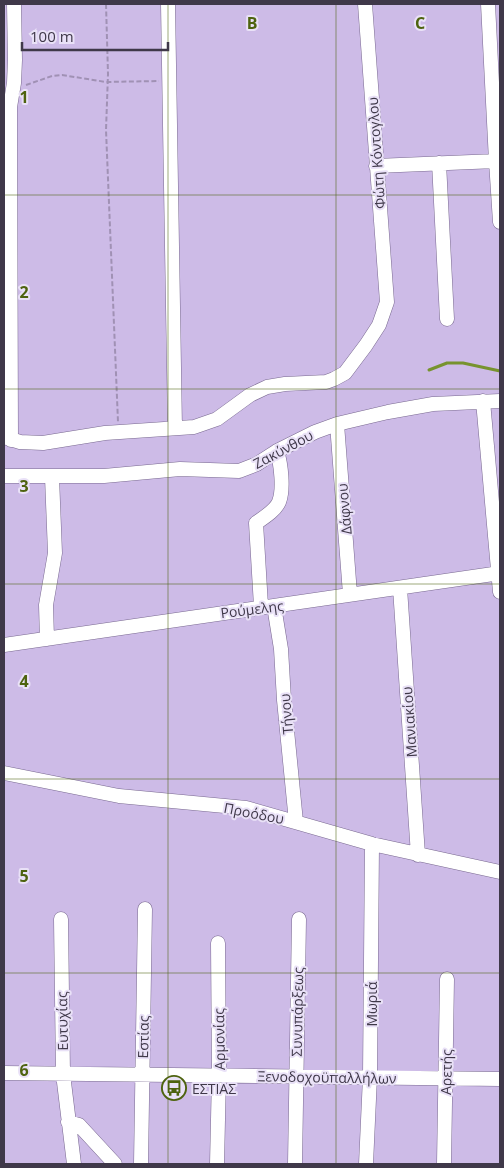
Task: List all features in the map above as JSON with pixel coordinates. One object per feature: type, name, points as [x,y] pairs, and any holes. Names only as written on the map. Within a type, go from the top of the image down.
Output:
[{"type":"street","points":[[14,4],[15,60],[10,107],[7,438],[26,443],[43,443],[118,432],[175,428],[168,4]]},
{"type":"street","name":"Φώτη Κόντογλου","points":[[175,428],[211,422],[250,395],[268,387],[285,384],[326,382],[345,373],[379,325],[387,302],[386,269],[376,166],[365,4]]},
{"type":"street","points":[[488,4],[497,122],[496,161],[500,222]]},
{"type":"street","points":[[376,166],[496,161]]},
{"type":"street","points":[[439,163],[447,319]]},
{"type":"street","points":[[483,401],[500,573],[500,592]]},
{"type":"street","name":"Ζακύνθου","points":[[4,476],[120,475],[180,469],[235,471],[257,464],[276,451],[315,432],[337,424],[433,404],[500,401]]},
{"type":"street","name":"Δάφνου","points":[[337,424],[350,594]]},
{"type":"street","name":"Τήνου","points":[[276,451],[280,461],[281,487],[278,502],[256,524],[267,606],[282,649],[284,700],[296,822]]},
{"type":"street","points":[[47,638],[46,605],[55,553],[52,477]]},
{"type":"street","name":"Ρούμελης","points":[[4,645],[500,573]]},
{"type":"street","name":"Μανιακίου","points":[[400,588],[418,856]]},
{"type":"street","name":"Προόδου","points":[[4,773],[119,796],[246,808],[418,856],[500,872]]},
{"type":"street","name":"Μωριά","points":[[366,1164],[370,1077],[372,844]]},
{"type":"street","name":"Εστίας","points":[[141,1164],[145,909]]},
{"type":"street","name":"Ευτυχίας","points":[[61,919],[63,1074],[74,1164]]},
{"type":"street","name":"Συνυπάρξεως","points":[[295,1164],[299,919]]},
{"type":"street","name":"Αρμονίας","points":[[217,1164],[219,1075],[218,943]]},
{"type":"street","name":"Αρετής","points":[[444,1164],[447,979]]},
{"type":"street","name":"Ξενοδοχοϋπαλλήλων","points":[[4,1073],[500,1079]]},
{"type":"street","points":[[68,1122],[79,1125],[115,1164]]},
{"type":"path","points":[[106,4],[108,74],[106,82],[106,130],[118,432]]},
{"type":"path","points":[[13,87],[62,75],[106,82],[168,80]]},
{"type":"waterway","points":[[429,370],[447,363],[463,363],[500,371]]},
{"type":"place","name":"ΕΣΤΙΑΣ","points":[[174,1088]]}]
